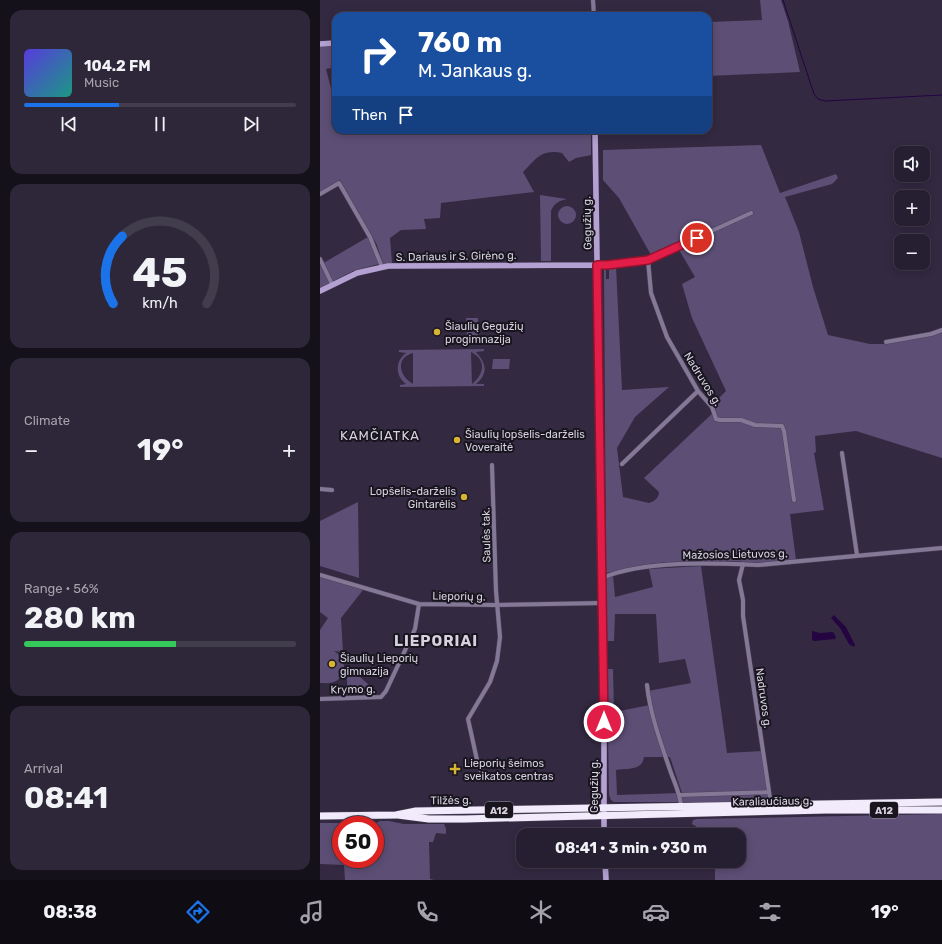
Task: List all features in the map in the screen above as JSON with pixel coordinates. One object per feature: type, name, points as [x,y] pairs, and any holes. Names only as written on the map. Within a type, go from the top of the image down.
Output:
[{"type":"highway","name":"Karaliaučiaus g.","points":[[604,816],[942,802]]},
{"type":"highway","name":"Karaliaučiaus g.","points":[[604,807],[681,806],[942,810]]},
{"type":"highway","name":"Tilžės g.","points":[[320,816],[396,815],[416,811],[604,807]]},
{"type":"highway","name":"Tilžės g.","points":[[396,815],[410,818],[429,819],[604,816]]},
{"type":"main road","points":[[320,44],[332,43]]},
{"type":"main road","name":"Gegužių g.","points":[[595,134],[604,709],[604,828]]},
{"type":"main road","name":"S. Dariaus ir S. Girėno g.","points":[[320,291],[358,273],[382,267],[597,265]]},
{"type":"main road","points":[[605,868],[606,880]]},
{"type":"street","points":[[593,0],[594,12]]},
{"type":"street","points":[[320,194],[339,183],[370,237],[382,267]]},
{"type":"street","points":[[597,265],[648,260],[751,212]]},
{"type":"street","points":[[320,259],[332,284]]},
{"type":"street","name":"Nadruvos g.","points":[[648,260],[651,293],[667,337],[698,391],[712,408],[716,419],[741,420],[755,425],[782,426],[794,500]]},
{"type":"street","points":[[886,342],[931,334],[942,330]]},
{"type":"street","points":[[622,464],[698,391]]},
{"type":"street","points":[[842,454],[857,556]]},
{"type":"street","name":"Saulės tak.","points":[[481,779],[481,766],[477,760],[468,719],[490,682],[498,661],[500,637],[497,605],[492,465]]},
{"type":"street","points":[[320,489],[332,490]]},
{"type":"street","name":"Mažosios Lietuvos g.","points":[[602,578],[612,574],[647,567],[728,563],[758,565],[942,548]]},
{"type":"street","name":"Nadruvos g.","points":[[743,564],[739,580],[743,600],[743,616],[771,808]]},
{"type":"street","name":"Lieporių g.","points":[[320,575],[419,604],[497,605],[602,603]]},
{"type":"street","name":"Krymo g.","points":[[320,699],[381,697],[415,629],[419,604]]},
{"type":"street","points":[[647,685],[652,712],[668,766],[680,796],[681,806]]},
{"type":"street","points":[[680,796],[769,792]]},
{"type":"shaded area","points":[[760,0],[781,0],[788,21],[800,72],[712,76],[712,22],[762,20]]},
{"type":"shaded area","points":[[332,46],[332,68],[326,69],[332,92],[332,134],[591,134],[591,155],[576,158],[569,162],[562,153],[549,152],[540,156],[523,172],[534,192],[441,203],[440,218],[424,219],[426,229],[401,230],[390,238],[392,263],[383,264],[377,245],[340,180],[320,192],[320,47]]},
{"type":"shaded area","points":[[761,145],[780,193],[836,174],[838,178],[832,184],[785,197],[799,232],[813,287],[828,335],[870,344],[885,344],[940,332],[942,334],[942,458],[856,431],[815,436],[816,452],[814,453],[824,510],[790,514],[796,560],[763,563],[730,561],[667,562],[606,573],[604,269],[606,269],[606,279],[609,279],[609,269],[616,267],[622,390],[669,387],[635,417],[617,448],[623,497],[649,503],[656,499],[659,492],[644,478],[716,410],[713,404],[726,391],[692,318],[682,284],[695,277],[675,243],[651,255],[619,198],[603,180],[603,150]]},
{"type":"shaded area","points":[[540,195],[567,199],[557,203],[551,211],[551,261],[541,261]]},
{"type":"shaded area","points":[[567,206],[573,209],[576,215],[573,221],[567,224],[561,221],[558,215],[561,209]]},
{"type":"shaded area","points":[[368,237],[379,264],[353,271],[320,288],[320,265]]},
{"type":"shaded area","points":[[466,318],[478,318],[478,341],[467,341]]},
{"type":"shaded area","points":[[484,349],[484,351],[476,352],[482,360],[485,368],[483,376],[476,384],[484,384],[484,386],[400,387],[400,385],[406,384],[402,381],[398,373],[398,364],[402,356],[406,353],[399,352],[399,350]],"holes":[[[471,352],[476,355],[482,363],[481,372],[472,384]],[[413,353],[413,384],[408,381],[402,372],[401,367],[403,359],[407,355]]]},
{"type":"shaded area","points":[[493,359],[510,359],[509,369],[492,369]]},
{"type":"shaded area","points":[[358,502],[359,578],[320,566],[320,521]]},
{"type":"shaded area","points":[[701,566],[727,753],[762,751],[768,796],[764,802],[614,802],[611,800],[609,795],[607,669],[613,669],[614,712],[650,705],[648,691],[691,683],[685,659],[659,663],[656,614],[615,614],[614,641],[606,641],[606,579],[613,575],[615,597],[653,587],[649,569]],"holes":[[[644,757],[670,757],[682,793],[617,795],[616,770],[637,767],[643,761]]]},
{"type":"shaded area","points":[[320,577],[363,590],[341,618],[343,652],[334,651],[343,661],[343,674],[336,681],[328,683],[320,683],[320,630],[328,618],[320,612]]},
{"type":"shaded area","points":[[834,615],[846,627],[855,645],[854,647],[849,644],[840,628],[831,618]]},
{"type":"shaded area","points":[[812,631],[820,633],[833,632],[836,637],[835,639],[814,641],[812,640]]},
{"type":"shaded area","points":[[347,676],[359,676],[369,685],[369,693],[347,693]]},
{"type":"shaded area","points":[[942,814],[942,880],[715,880],[715,868],[746,868],[746,828],[697,827],[692,824],[693,820]]},
{"type":"shaded area","points":[[384,821],[404,824],[444,824],[446,834],[436,833],[433,842],[429,842],[430,879],[434,880],[345,880],[344,868],[384,868]]},
{"type":"shaded area","points":[[320,823],[332,823],[332,864],[320,864]]},
{"type":"waterway","points":[[783,0],[814,94],[818,99],[825,101],[942,95]]},
{"type":"place","name":"Šiaulių Gegužių progimnazija","points":[[437,332]]},
{"type":"place","name":"Šiaulių lopšelis-darželis Voveraitė","points":[[457,440]]},
{"type":"place","name":"Lopšelis-darželis Gintarėlis","points":[[464,497]]},
{"type":"place","name":"Šiaulių Lieporių gimnazija","points":[[332,664]]},
{"type":"place","name":"Lieporių šeimos sveikatos centras","points":[[455,769]]},
{"type":"district","name":"KAMČIATKA","points":[[380,435]]},
{"type":"district","name":"LIEPORIAI","points":[[436,641]]},
{"type":"route","points":[[604,722],[597,265],[648,260],[697,238]]}]
